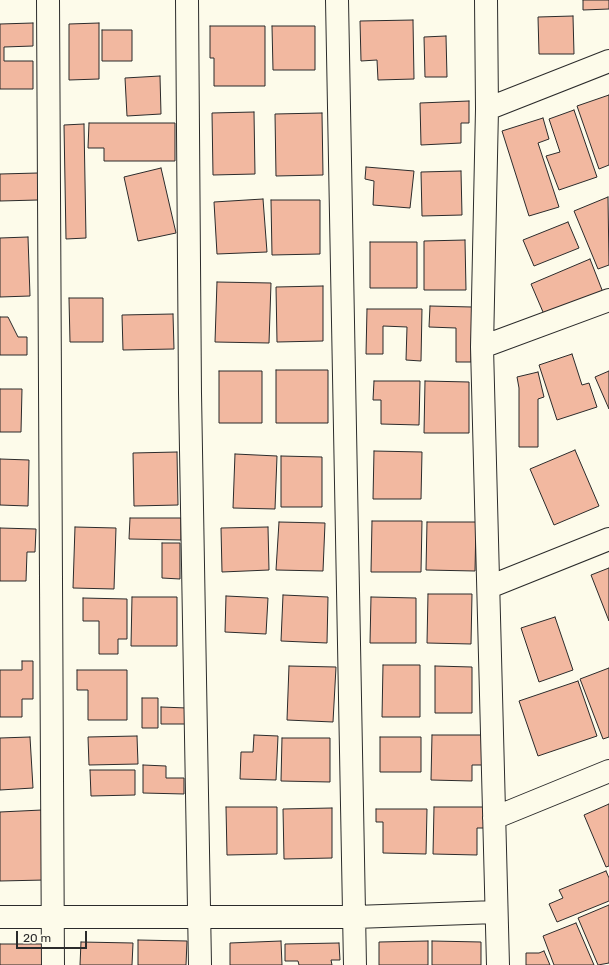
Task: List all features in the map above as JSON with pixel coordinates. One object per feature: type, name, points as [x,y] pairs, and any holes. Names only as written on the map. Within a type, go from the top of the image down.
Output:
[{"type":"street","points":[[47,0],[53,965]]},
{"type":"street","points":[[187,0],[190,393],[200,965]]},
{"type":"street","points":[[337,0],[355,965]]},
{"type":"street","points":[[486,0],[487,109],[482,347],[498,965]]},
{"type":"street","points":[[487,109],[609,62]]},
{"type":"street","points":[[482,347],[609,300]]},
{"type":"street","points":[[488,587],[609,539]]},
{"type":"street","points":[[494,818],[609,771]]},
{"type":"street","points":[[0,917],[355,917],[496,912]]},
{"type":"building","points":[[583,0],[609,0],[609,9],[583,10]]},
{"type":"building","points":[[573,16],[574,54],[539,54],[538,17]]},
{"type":"building","points":[[413,20],[414,79],[378,80],[377,60],[361,61],[360,21]]},
{"type":"building","points":[[33,23],[33,46],[4,47],[4,61],[33,61],[33,89],[0,89],[0,24]]},
{"type":"building","points":[[99,23],[99,79],[69,80],[69,24]]},
{"type":"building","points":[[210,26],[265,26],[265,86],[214,86],[214,58],[210,58]]},
{"type":"building","points":[[272,26],[315,26],[315,70],[273,70]]},
{"type":"building","points":[[102,30],[132,30],[132,61],[102,61]]},
{"type":"building","points":[[446,36],[447,77],[425,77],[424,37]]},
{"type":"building","points":[[160,76],[161,114],[127,116],[125,78]]},
{"type":"building","points":[[609,95],[609,165],[599,169],[577,106]]},
{"type":"building","points":[[469,101],[469,123],[461,123],[461,143],[421,145],[420,103]]},
{"type":"building","points":[[574,110],[597,177],[559,190],[546,156],[560,152],[549,119]]},
{"type":"building","points":[[254,112],[255,174],[213,175],[212,113]]},
{"type":"building","points":[[322,113],[323,175],[276,176],[275,114]]},
{"type":"building","points":[[543,118],[549,139],[538,143],[559,207],[529,216],[502,131]]},
{"type":"building","points":[[89,123],[175,123],[175,161],[104,161],[104,148],[88,148]]},
{"type":"building","points":[[84,124],[86,238],[66,239],[64,125]]},
{"type":"building","points":[[366,167],[414,171],[410,208],[373,205],[374,181],[365,179]]},
{"type":"building","points":[[161,168],[176,233],[138,241],[124,177]]},
{"type":"building","points":[[461,171],[462,215],[422,216],[421,172]]},
{"type":"building","points":[[38,173],[38,200],[0,201],[0,174]]},
{"type":"building","points":[[608,197],[609,265],[598,269],[574,211]]},
{"type":"building","points":[[263,199],[267,252],[217,254],[214,202]]},
{"type":"building","points":[[271,200],[320,200],[320,254],[272,255]]},
{"type":"building","points":[[568,222],[579,248],[534,266],[523,240]]},
{"type":"building","points":[[28,237],[30,296],[0,297],[0,238]]},
{"type":"building","points":[[465,240],[466,290],[424,290],[424,241]]},
{"type":"building","points":[[370,242],[417,242],[417,288],[370,288]]},
{"type":"building","points":[[590,259],[604,295],[546,319],[531,284]]},
{"type":"building","points":[[217,282],[271,283],[269,343],[215,342]]},
{"type":"building","points":[[323,286],[323,341],[277,342],[276,287]]},
{"type":"building","points":[[69,298],[103,298],[103,342],[70,342]]},
{"type":"building","points":[[430,306],[472,307],[471,362],[456,362],[456,328],[429,327]]},
{"type":"building","points":[[367,309],[422,309],[421,361],[406,360],[407,327],[383,326],[383,354],[366,354]]},
{"type":"building","points":[[173,314],[174,349],[123,350],[122,315]]},
{"type":"building","points":[[0,317],[8,317],[18,337],[27,337],[27,355],[0,355]]},
{"type":"building","points":[[572,354],[582,385],[589,383],[597,407],[557,420],[539,365]]},
{"type":"building","points":[[276,370],[328,370],[328,423],[276,423]]},
{"type":"building","points":[[219,371],[262,371],[262,423],[219,423]]},
{"type":"building","points":[[609,371],[609,409],[595,377]]},
{"type":"building","points":[[538,372],[544,397],[538,399],[538,447],[519,447],[519,388],[517,377]]},
{"type":"building","points":[[374,381],[420,381],[419,425],[381,424],[381,400],[373,400]]},
{"type":"building","points":[[425,381],[469,382],[469,433],[424,433]]},
{"type":"building","points":[[0,389],[22,389],[21,432],[0,432]]},
{"type":"building","points":[[575,450],[599,506],[554,525],[530,469]]},
{"type":"building","points":[[374,451],[422,452],[421,499],[373,499]]},
{"type":"building","points":[[177,452],[178,505],[134,506],[133,453]]},
{"type":"building","points":[[235,454],[277,456],[275,509],[233,508]]},
{"type":"building","points":[[281,456],[322,457],[322,507],[281,507]]},
{"type":"building","points":[[0,459],[29,460],[28,506],[0,505]]},
{"type":"building","points":[[130,518],[181,518],[181,540],[129,539]]},
{"type":"building","points":[[372,521],[422,521],[421,572],[371,572]]},
{"type":"building","points":[[279,522],[325,523],[323,571],[276,570]]},
{"type":"building","points":[[427,522],[476,522],[475,571],[426,570]]},
{"type":"building","points":[[75,527],[116,528],[114,589],[73,588]]},
{"type":"building","points":[[268,527],[269,570],[222,572],[221,528]]},
{"type":"building","points":[[0,528],[36,529],[35,552],[27,552],[26,581],[0,581]]},
{"type":"building","points":[[162,543],[180,543],[180,579],[162,578]]},
{"type":"building","points":[[609,568],[609,621],[591,575]]},
{"type":"building","points":[[428,594],[472,594],[471,644],[427,643]]},
{"type":"building","points":[[283,595],[328,597],[327,643],[281,641]]},
{"type":"building","points":[[226,596],[268,598],[266,634],[225,632]]},
{"type":"building","points":[[132,597],[177,597],[177,646],[131,646]]},
{"type":"building","points":[[371,597],[416,598],[416,643],[370,643]]},
{"type":"building","points":[[83,598],[127,599],[127,639],[118,639],[118,654],[99,654],[99,621],[83,621]]},
{"type":"building","points":[[555,617],[573,670],[539,682],[521,628]]},
{"type":"building","points":[[22,661],[33,661],[33,699],[22,699],[22,717],[0,717],[0,670],[22,670]]},
{"type":"building","points":[[383,665],[420,665],[420,717],[382,717]]},
{"type":"building","points":[[289,666],[336,667],[333,722],[287,720]]},
{"type":"building","points":[[435,666],[472,667],[472,713],[435,713]]},
{"type":"building","points":[[609,668],[609,737],[603,739],[580,679]]},
{"type":"building","points":[[77,670],[127,670],[127,720],[88,720],[88,690],[77,690]]},
{"type":"building","points":[[578,681],[597,736],[538,756],[519,701]]},
{"type":"building","points":[[142,698],[158,698],[158,728],[142,728]]},
{"type":"building","points":[[161,707],[187,708],[187,724],[161,724]]},
{"type":"building","points":[[254,735],[278,736],[276,780],[240,779],[241,752],[253,752]]},
{"type":"building","points":[[432,735],[483,735],[483,765],[472,765],[472,781],[431,780]]},
{"type":"building","points":[[137,736],[138,764],[89,765],[88,737]]},
{"type":"building","points":[[30,737],[33,788],[0,790],[0,738]]},
{"type":"building","points":[[380,737],[421,737],[421,772],[380,772]]},
{"type":"building","points":[[282,738],[330,738],[330,782],[281,781]]},
{"type":"building","points":[[143,765],[166,766],[166,778],[184,778],[184,794],[143,793]]},
{"type":"building","points":[[90,770],[135,770],[135,795],[91,796]]},
{"type":"building","points":[[609,804],[609,866],[606,867],[584,815]]},
{"type":"building","points":[[226,807],[277,807],[277,854],[227,855]]},
{"type":"building","points":[[434,807],[487,807],[486,828],[477,828],[477,855],[433,854]]},
{"type":"building","points":[[332,808],[332,858],[284,859],[283,809]]},
{"type":"building","points":[[376,809],[427,809],[426,854],[383,853],[383,822],[376,822]]},
{"type":"building","points":[[42,810],[45,880],[0,881],[0,812]]},
{"type":"building","points":[[606,871],[609,878],[609,901],[557,922],[549,904],[563,898],[559,890]]},
{"type":"building","points":[[609,905],[609,963],[598,965],[578,918]]},
{"type":"building","points":[[576,923],[594,965],[554,965],[543,936]]},
{"type":"building","points":[[138,940],[187,941],[186,965],[138,965]]},
{"type":"building","points":[[281,941],[282,965],[230,965],[230,943]]},
{"type":"building","points":[[428,941],[428,965],[379,965],[379,942]]},
{"type":"building","points":[[432,941],[481,942],[481,965],[432,965]]},
{"type":"building","points":[[81,942],[133,943],[132,965],[80,965]]},
{"type":"building","points":[[339,943],[340,960],[331,960],[332,965],[299,965],[298,961],[285,961],[285,944]]},
{"type":"building","points":[[0,944],[46,944],[46,965],[0,965]]},
{"type":"building","points":[[544,951],[550,965],[526,965],[526,953],[539,953]]}]
